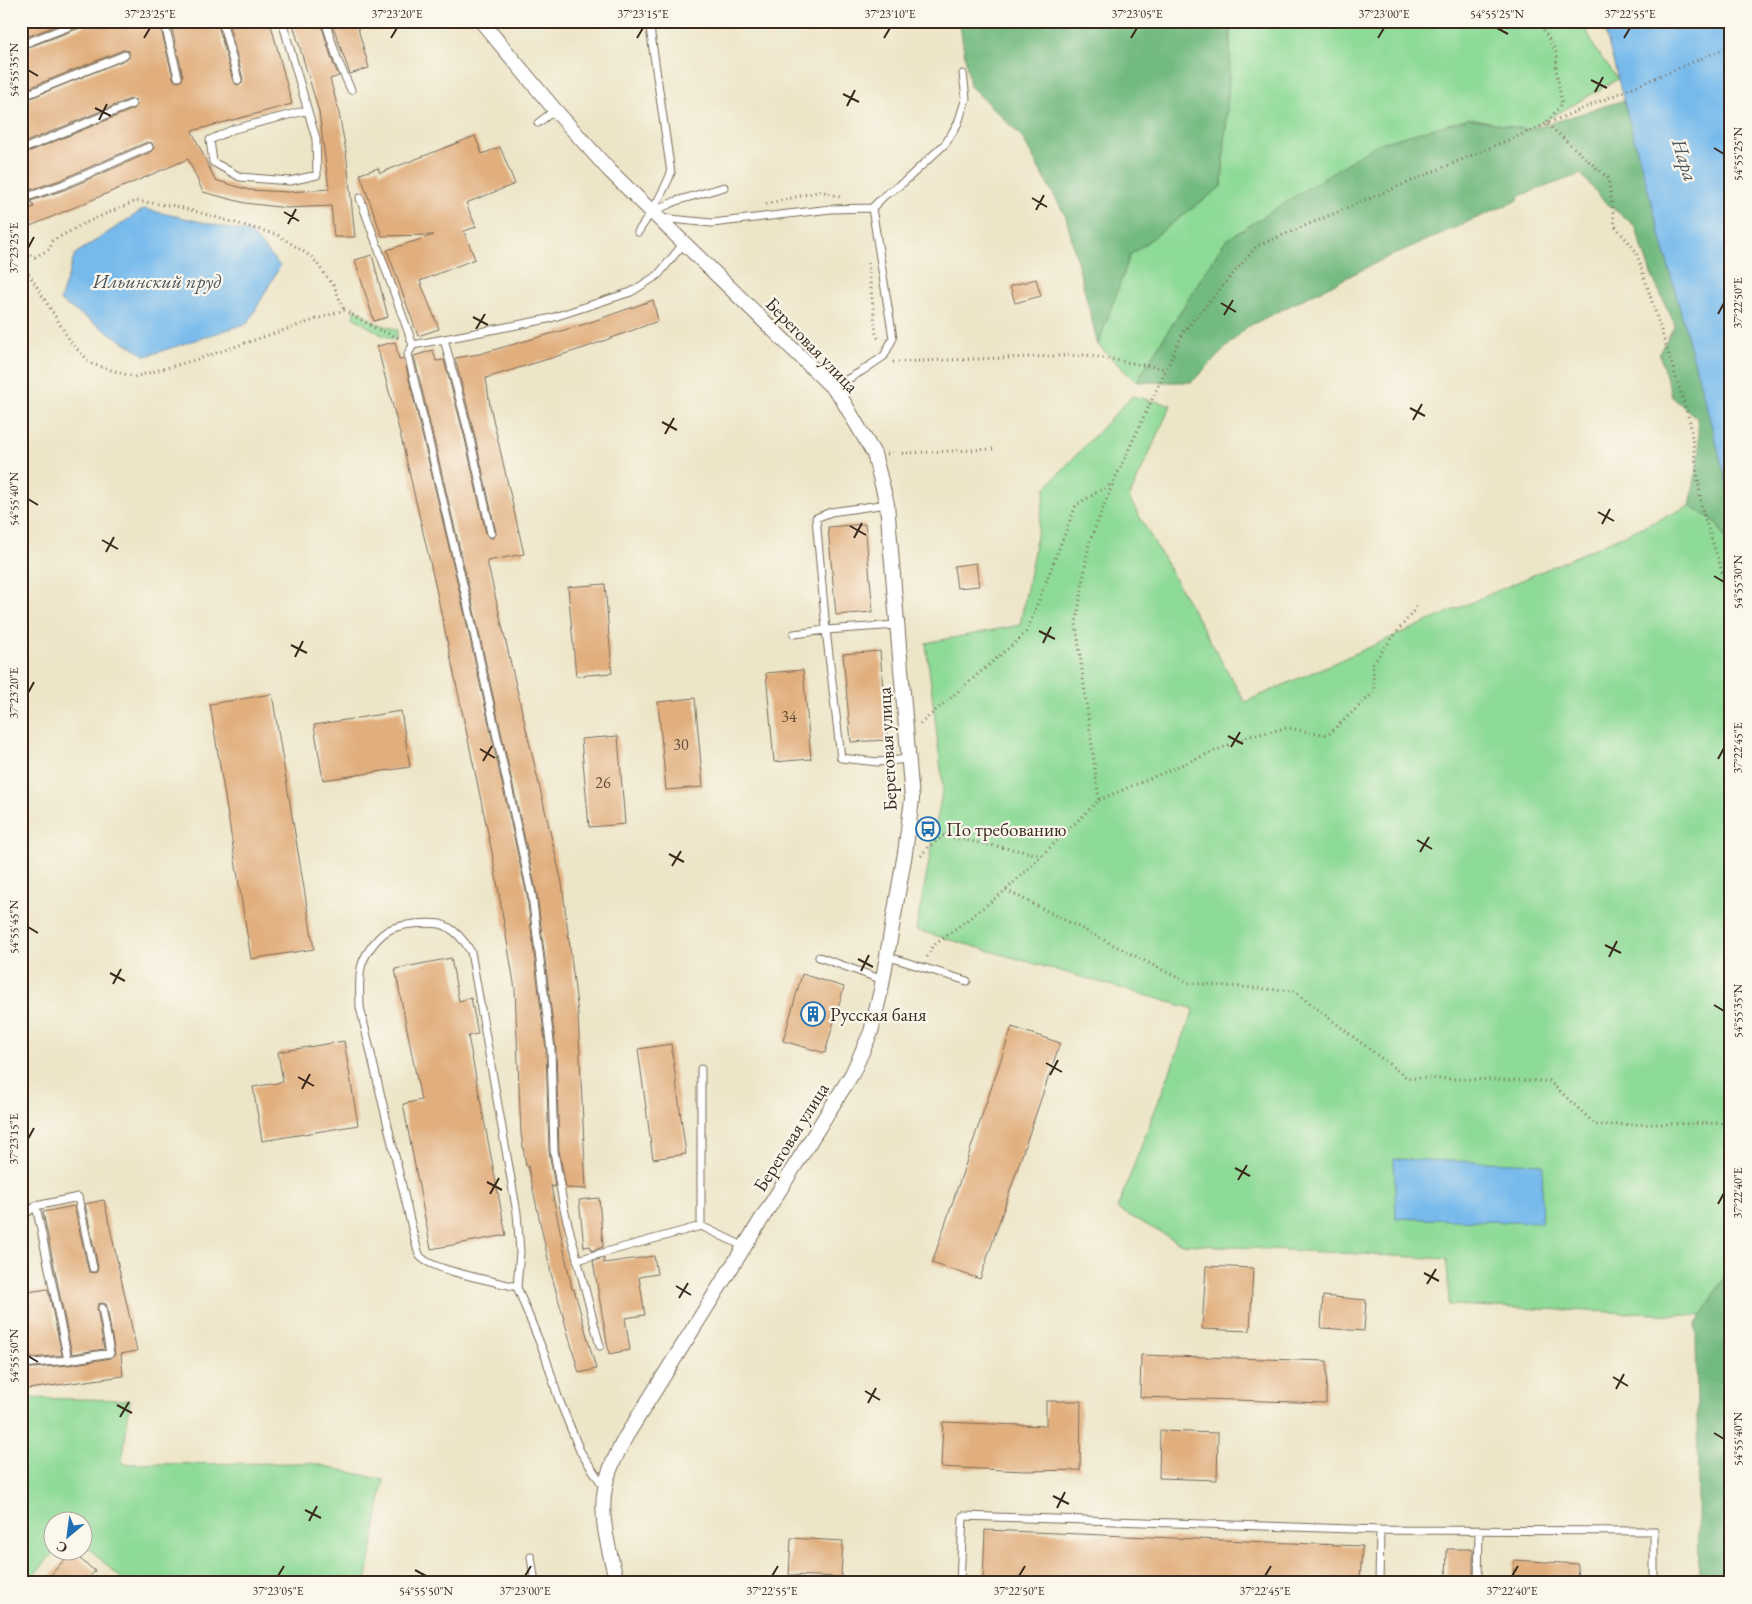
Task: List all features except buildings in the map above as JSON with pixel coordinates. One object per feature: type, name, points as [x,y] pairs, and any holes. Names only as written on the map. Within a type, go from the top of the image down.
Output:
[{"type":"street","name":"Береговая улица","points":[[481,21],[555,110],[609,170],[839,394],[874,454],[887,504],[912,799],[905,853],[871,1032],[852,1074],[625,1438],[614,1460],[604,1487],[603,1506],[605,1528],[617,1583]]},
{"type":"lane","points":[[21,45],[83,21]]},
{"type":"lane","points":[[164,21],[178,77]]},
{"type":"lane","points":[[222,21],[238,80]]},
{"type":"lane","points":[[282,21],[308,110],[316,139],[317,175],[290,181],[240,177],[213,162],[210,140],[234,129],[308,110]]},
{"type":"lane","points":[[325,21],[338,61],[351,90]]},
{"type":"lane","points":[[648,21],[671,173],[654,215]]},
{"type":"lane","points":[[21,96],[125,56]]},
{"type":"lane","points":[[654,215],[712,223],[831,208],[872,208],[885,195],[904,182],[946,143],[958,123],[966,98],[962,74]]},
{"type":"lane","points":[[21,150],[132,104]]},
{"type":"lane","points":[[538,123],[555,110]]},
{"type":"lane","points":[[21,199],[62,185],[149,147]]},
{"type":"lane","points":[[638,232],[654,215],[676,201],[724,186]]},
{"type":"lane","points":[[360,198],[413,345],[408,354],[465,593],[532,895],[550,1050],[554,1151],[564,1209],[600,1346]]},
{"type":"lane","points":[[832,388],[884,356],[893,338],[872,208]]},
{"type":"lane","points":[[413,345],[548,319],[632,292],[658,275],[684,243]]},
{"type":"lane","points":[[444,339],[470,438],[491,533]]},
{"type":"lane","points":[[887,504],[831,512],[816,518],[826,630],[841,758],[878,762],[908,759]]},
{"type":"lane","points":[[794,634],[897,625]]},
{"type":"lane","points":[[517,1287],[441,1268],[426,1261],[420,1255],[414,1237],[360,1007],[362,965],[375,943],[390,929],[416,924],[441,924],[463,940],[472,952],[517,1213],[520,1252],[517,1287],[546,1358],[558,1397],[580,1451],[604,1487]]},
{"type":"lane","points":[[886,956],[967,981]]},
{"type":"lane","points":[[819,957],[882,980]]},
{"type":"lane","points":[[701,1069],[701,1226]]},
{"type":"lane","points":[[21,1217],[36,1206],[78,1197],[92,1268]]},
{"type":"lane","points":[[36,1206],[68,1360]]},
{"type":"lane","points":[[577,1260],[701,1226],[745,1247]]},
{"type":"lane","points":[[21,1364],[68,1360],[110,1353],[102,1308]]},
{"type":"lane","points":[[960,1583],[963,1516],[1380,1530],[1654,1531],[1654,1583]]},
{"type":"lane","points":[[1379,1583],[1380,1530]]},
{"type":"lane","points":[[1478,1583],[1479,1530]]},
{"type":"lane","points":[[531,1557],[534,1583]]},
{"type":"path","points":[[1538,21],[1557,54],[1556,68],[1562,104],[1546,123]]},
{"type":"path","points":[[1099,800],[1076,624],[1089,543],[1113,482],[1184,332],[1257,246],[1731,46]]},
{"type":"path","points":[[1546,123],[1608,178],[1615,226],[1636,251],[1690,422],[1702,509],[1731,600]]},
{"type":"path","points":[[756,206],[821,191],[840,197],[854,205],[855,208]]},
{"type":"path","points":[[21,252],[35,257],[50,249],[52,241],[83,224],[136,201],[176,206],[278,235],[313,258],[335,288],[344,310],[377,329],[413,345]]},
{"type":"path","points":[[21,261],[72,344],[92,364],[134,377],[198,359],[344,310]]},
{"type":"path","points":[[868,262],[876,333],[884,356],[891,362],[1086,355],[1166,369]]},
{"type":"path","points":[[874,454],[994,449]]},
{"type":"path","points":[[906,735],[1026,633],[1076,504],[1113,482]]},
{"type":"path","points":[[922,967],[932,947],[1006,890],[1099,800],[1250,736],[1287,728],[1328,735],[1374,692],[1373,663],[1418,605]]},
{"type":"path","points":[[921,856],[928,846],[944,836],[1043,855]]},
{"type":"path","points":[[1006,890],[1188,983],[1294,992],[1407,1078],[1549,1080],[1596,1125],[1731,1123]]},
{"type":"green space","points":[[959,21],[1230,21],[1230,62],[1222,186],[1130,255],[1098,345],[1066,217],[1021,136],[970,86]]},
{"type":"green space","points":[[1230,21],[1583,21],[1595,49],[1618,79],[1529,130],[1469,118],[1225,241],[1136,382],[1098,345],[1130,255],[1222,186],[1230,62]]},
{"type":"green space","points":[[1624,100],[1731,498],[1731,548],[1715,521],[1690,506],[1700,450],[1697,418],[1672,397],[1659,353],[1675,325],[1651,274],[1635,226],[1604,201],[1581,174],[1519,196],[1518,200],[1390,256],[1247,327],[1192,382],[1136,382],[1225,241],[1377,144],[1469,118],[1529,130]]},
{"type":"green space","points":[[355,308],[376,323],[398,330],[395,340],[382,335],[354,318]]},
{"type":"green space","points":[[1132,396],[1171,405],[1129,498],[1245,702],[1690,506],[1715,521],[1731,548],[1731,1265],[1702,1316],[1449,1305],[1447,1259],[1182,1244],[1117,1209],[1194,1009],[916,930],[943,787],[926,643],[1020,625],[1046,487]]},
{"type":"green space","points":[[1731,1265],[1731,1583],[1699,1583],[1696,1326]]},
{"type":"green space","points":[[21,1398],[130,1400],[122,1464],[312,1463],[384,1480],[366,1583],[126,1583],[92,1551],[92,1512],[42,1512],[42,1562],[45,1562],[27,1583],[21,1583]]},
{"type":"water","name":"Нара","points":[[1601,21],[1731,21],[1731,498],[1605,31]]},
{"type":"water","name":"Ильинский пруд","points":[[144,209],[251,233],[280,266],[248,323],[146,356],[60,301],[75,254]]},
{"type":"water","points":[[1394,1159],[1543,1164],[1541,1223],[1396,1218]]},
{"type":"place","name":"По требованию","points":[[928,829]]},
{"type":"place","name":"Русская баня","points":[[813,1014]]}]
